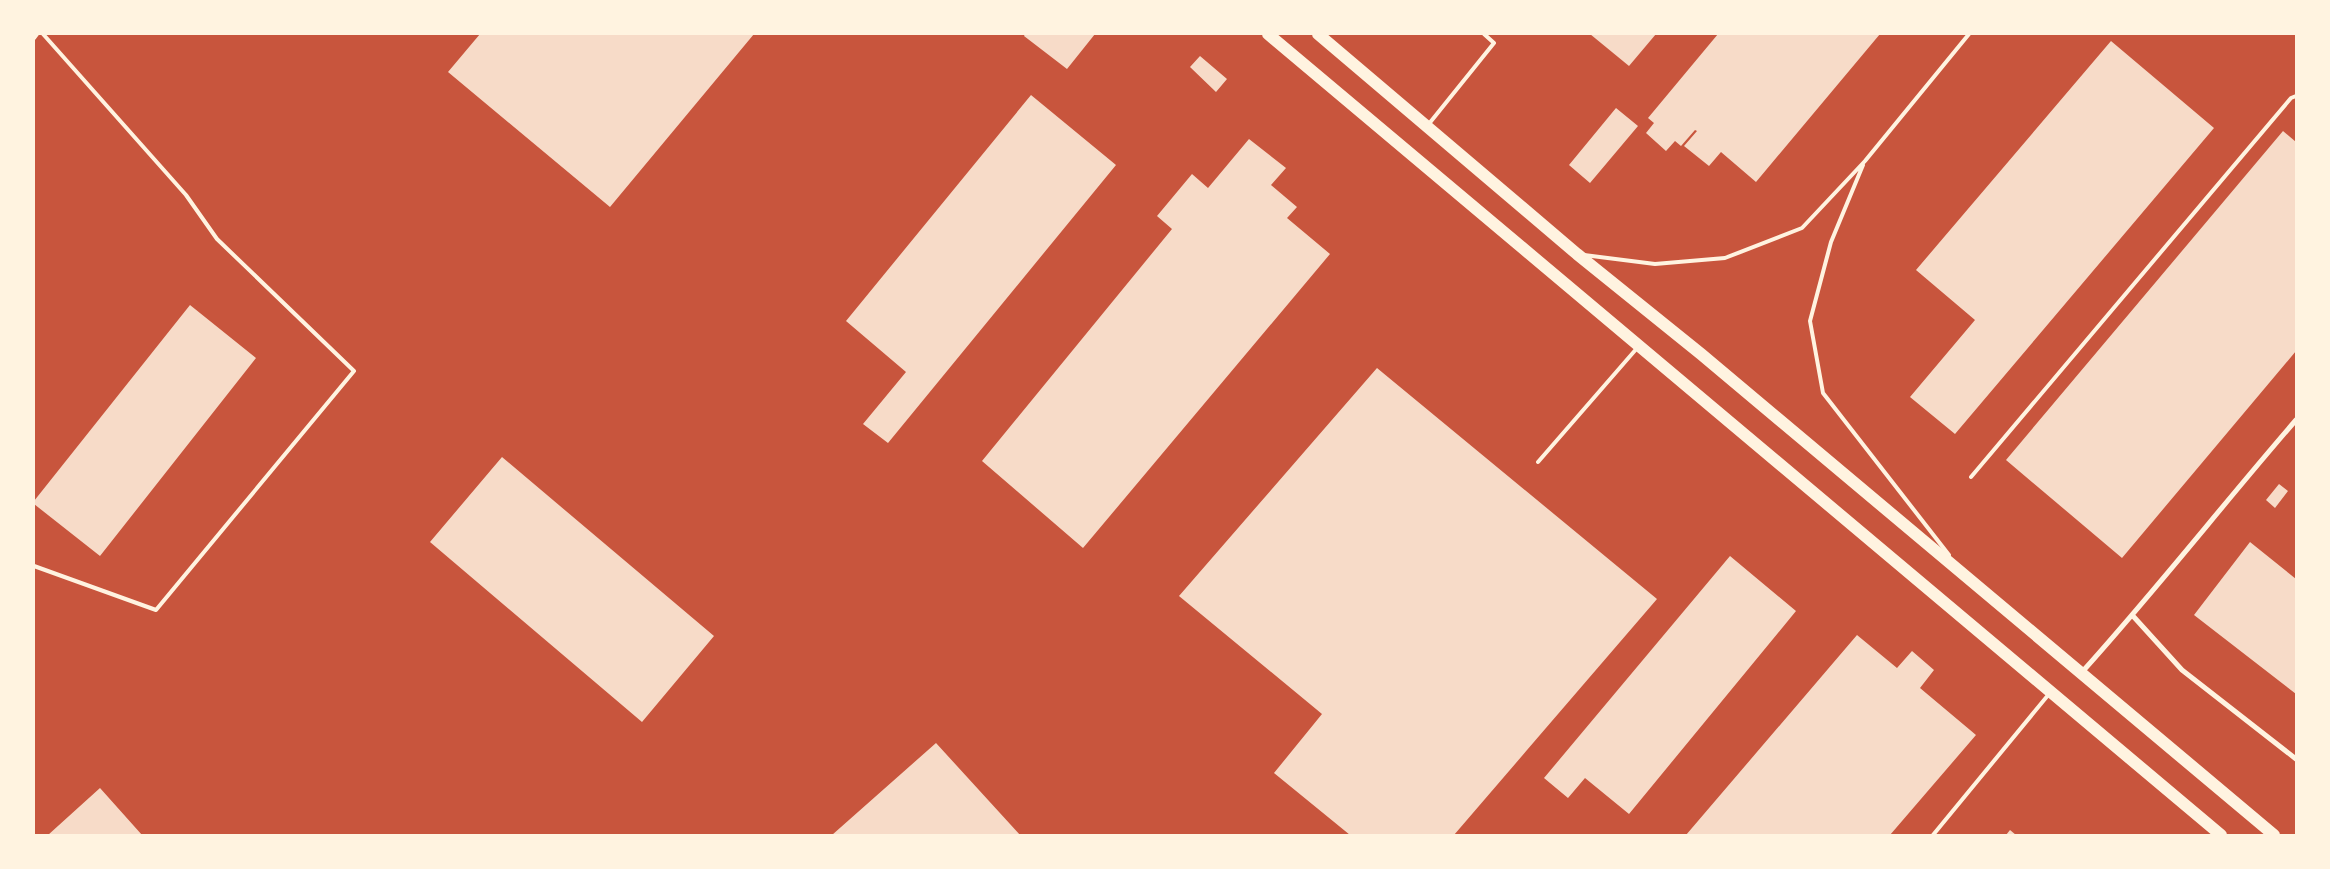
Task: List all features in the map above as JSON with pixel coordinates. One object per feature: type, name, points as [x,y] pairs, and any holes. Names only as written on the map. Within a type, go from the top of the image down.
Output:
[{"type":"main road","points":[[1268,34],[2221,835]]},
{"type":"main road","points":[[1318,34],[1577,254],[1701,354],[2274,835]]},
{"type":"street","points":[[2080,674],[2133,616],[2219,509],[2296,420]]},
{"type":"street","points":[[2133,616],[2182,670],[2296,759]]},
{"type":"lane","points":[[34,38],[37,34]]},
{"type":"lane","points":[[34,566],[156,610],[354,371],[218,239],[186,195],[43,34]]},
{"type":"lane","points":[[1427,126],[1494,43],[1484,34]]},
{"type":"lane","points":[[1577,254],[1655,264],[1726,258],[1802,228],[1865,162],[1969,34]]},
{"type":"lane","points":[[1971,477],[2291,98],[2296,96]]},
{"type":"lane","points":[[1865,162],[1831,242],[1810,321],[1823,393],[1967,579]]},
{"type":"lane","points":[[1538,462],[1640,346]]},
{"type":"lane","points":[[1933,835],[2051,691]]},
{"type":"building","points":[[480,34],[754,34],[610,207],[448,72]]},
{"type":"building","points":[[1025,34],[1095,34],[1067,69],[1024,36]]},
{"type":"building","points":[[1590,34],[1656,34],[1629,66]]},
{"type":"building","points":[[1718,34],[1880,34],[1756,182],[1721,152],[1709,166],[1684,146],[1697,131],[1695,130],[1681,146],[1675,141],[1666,151],[1646,133],[1654,123],[1648,118]]},
{"type":"building","points":[[2111,41],[2214,128],[1955,434],[1910,397],[1975,320],[1916,270]]},
{"type":"building","points":[[1200,56],[1227,79],[1216,92],[1190,67]]},
{"type":"building","points":[[1031,95],[1116,165],[888,443],[863,424],[906,372],[846,321]]},
{"type":"building","points":[[1616,108],[1638,126],[1590,183],[1569,165]]},
{"type":"building","points":[[2283,131],[2296,142],[2296,351],[2122,558],[2006,460]]},
{"type":"building","points":[[1249,139],[1286,168],[1271,185],[1297,207],[1287,218],[1330,254],[1083,548],[982,461],[1172,229],[1157,216],[1192,174],[1208,188]]},
{"type":"building","points":[[190,305],[256,358],[100,556],[34,504],[34,501]]},
{"type":"building","points":[[1377,368],[1657,599],[1454,835],[1350,835],[1274,773],[1322,714],[1179,596]]},
{"type":"building","points":[[502,457],[714,636],[642,722],[430,542]]},
{"type":"building","points":[[2279,484],[2288,491],[2275,508],[2266,500]]},
{"type":"building","points":[[2250,542],[2296,579],[2296,694],[2194,615]]},
{"type":"building","points":[[1730,556],[1796,611],[1629,814],[1585,778],[1568,798],[1544,778]]},
{"type":"building","points":[[1857,635],[1897,668],[1912,651],[1934,670],[1920,688],[1976,735],[1890,835],[1686,835]]},
{"type":"building","points":[[936,743],[1020,835],[832,835]]},
{"type":"building","points":[[100,788],[142,835],[48,835]]},
{"type":"building","points":[[2010,830],[2016,835],[2006,835]]}]
